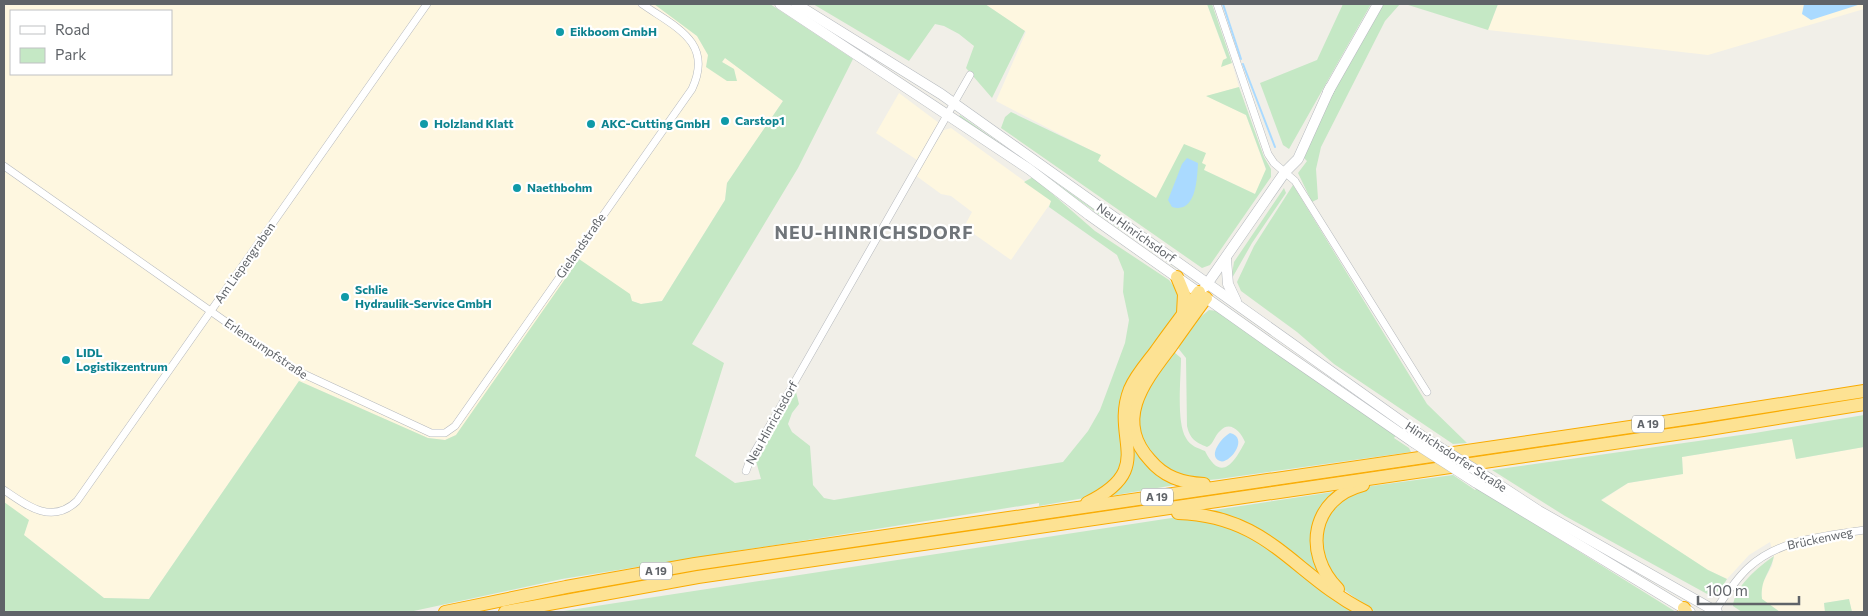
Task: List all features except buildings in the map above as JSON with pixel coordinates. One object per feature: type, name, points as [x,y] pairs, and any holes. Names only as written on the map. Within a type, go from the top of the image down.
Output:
[{"type":"highway","points":[[1177,277],[1184,297],[1180,318]]},
{"type":"highway","points":[[1076,508],[1109,491],[1124,474],[1128,458],[1125,413],[1130,390],[1139,374],[1180,318],[1205,291]]},
{"type":"highway","points":[[1205,291],[1141,389],[1134,409],[1135,431],[1148,459],[1171,477],[1188,483],[1239,485]]},
{"type":"highway","name":"A 19","points":[[445,612],[566,587],[695,564],[1864,391]]},
{"type":"highway","name":"A 19","points":[[506,612],[698,577],[1140,513],[1864,404]]},
{"type":"highway","points":[[1366,612],[1336,588],[1324,572],[1317,550],[1319,525],[1331,504],[1344,493],[1357,487],[1400,474]]},
{"type":"highway","points":[[1140,513],[1162,515],[1191,514],[1236,523],[1267,540],[1331,590],[1366,612]]},
{"type":"main road","name":"Neu Hinrichsdorf","points":[[780,4],[1045,180],[1084,211],[1177,277],[1205,291]]},
{"type":"main road","name":"Neu Hinrichsdorf","points":[[796,4],[963,110],[1205,291]]},
{"type":"main road","points":[[1205,291],[1285,172],[1292,155],[1378,4]]},
{"type":"main road","points":[[934,105],[943,107],[953,103]]},
{"type":"main road","points":[[948,114],[963,110]]},
{"type":"main road","points":[[1226,259],[1229,286],[1237,304]]},
{"type":"main road","name":"Hinrichsdorfer Straße","points":[[1205,291],[1237,304],[1426,439],[1539,510],[1716,612]]},
{"type":"main road","name":"Hinrichsdorfer Straße","points":[[1205,291],[1413,442],[1687,611]]},
{"type":"street","name":"Am Liepengraben","points":[[4,490],[36,511],[56,513],[70,508],[77,501],[427,4]]},
{"type":"street","name":"Gielandstraße","points":[[445,433],[455,426],[692,89],[699,71],[697,52],[686,36],[642,4]]},
{"type":"street","points":[[1217,4],[1268,154],[1274,163],[1295,181],[1427,392]]},
{"type":"street","name":"Neu Hinrichsdorf","points":[[746,471],[970,75]]},
{"type":"street","name":"Erlensumpfstraße","points":[[4,166],[211,312],[306,376],[432,433],[445,433]]},
{"type":"street","name":"Brückenweg","points":[[1716,612],[1747,568],[1767,554],[1800,541],[1864,530]]},
{"type":"shaded area","points":[[4,4],[654,4],[697,36],[708,55],[736,81],[734,69],[722,62],[725,58],[783,101],[727,183],[725,200],[662,301],[641,304],[632,301],[579,260],[456,435],[445,440],[428,438],[299,381],[149,599],[104,598],[24,535],[28,520],[4,502]]},
{"type":"shaded area","points":[[985,4],[1207,4],[1227,59],[1222,66],[1232,63],[1239,87],[1207,96],[1246,115],[1266,170],[1255,194],[1204,170],[1156,198],[1098,161],[1100,155],[996,101],[1026,32]]},
{"type":"shaded area","points":[[1498,4],[1864,4],[1864,9],[1708,55],[1488,30]]},
{"type":"shaded area","points":[[899,93],[939,123],[917,160],[876,133]]},
{"type":"shaded area","points":[[951,128],[1052,201],[1011,260],[964,227],[972,212],[951,196],[941,194],[915,175],[944,130]]},
{"type":"shaded area","points":[[1793,439],[1796,459],[1864,447],[1864,612],[1852,612],[1849,599],[1824,603],[1825,612],[1780,612],[1762,599],[1761,586],[1772,566],[1774,556],[1770,542],[1749,555],[1727,579],[1708,570],[1601,501],[1628,483],[1683,474],[1682,457]]},
{"type":"green space","points":[[654,4],[770,4],[853,59],[798,168],[692,344],[724,363],[695,456],[735,483],[761,479],[756,461],[796,392],[799,404],[792,413],[788,424],[792,432],[810,446],[813,485],[824,498],[834,500],[1063,462],[1088,431],[1100,410],[1125,343],[1129,320],[1123,292],[1124,272],[1117,255],[1049,207],[1051,201],[1024,182],[1033,177],[1095,231],[1169,280],[1176,289],[1179,301],[1177,314],[1134,372],[1121,472],[1090,497],[1039,506],[1039,503],[562,579],[409,612],[4,612],[4,502],[29,520],[24,535],[104,598],[149,599],[299,381],[428,438],[445,440],[456,435],[579,259],[630,294],[632,301],[641,304],[662,301],[725,200],[727,183],[783,101],[725,58],[722,62],[734,69],[737,81],[727,81],[706,67],[708,55],[697,36]]},
{"type":"green space","points":[[813,4],[985,4],[1025,31],[992,98],[966,68],[974,46],[959,34],[944,26],[935,24],[909,61]]},
{"type":"green space","points":[[1207,4],[1212,4],[1232,63],[1221,67],[1223,60],[1227,58]]},
{"type":"green space","points":[[1343,4],[1371,4],[1289,149],[1283,145],[1260,83],[1317,60]]},
{"type":"green space","points":[[1382,4],[1400,4],[1385,21],[1321,147],[1316,169],[1318,199],[1312,202],[1298,173],[1307,161],[1304,158],[1334,90]]},
{"type":"green space","points":[[1405,4],[1498,4],[1488,30]]},
{"type":"green space","points":[[1239,87],[1264,157],[1271,169],[1271,177],[1210,265],[1202,268],[1001,128],[1005,117],[1011,112],[1101,155],[1098,161],[1156,198],[1184,144],[1206,153],[1202,163],[1206,165],[1204,170],[1255,194],[1266,169],[1246,115],[1206,96]]},
{"type":"green space","points":[[960,115],[1192,279],[959,117]]},
{"type":"green space","points":[[1293,185],[1427,404],[1467,443],[1453,444],[1334,364],[1297,332],[1241,291],[1237,282],[1254,246]]},
{"type":"green space","points":[[1284,188],[1286,193],[1252,243],[1231,280],[1234,262]]},
{"type":"green space","points":[[1209,310],[1217,311],[1396,435],[1394,438],[1409,448],[1411,452],[1209,480],[1186,479],[1173,473],[1144,447],[1139,432],[1138,419],[1145,395],[1158,373],[1174,352],[1181,358],[1180,411],[1183,431],[1188,441],[1205,451],[1216,466],[1222,468],[1232,463],[1245,442],[1238,431],[1228,427],[1220,431],[1207,447],[1194,440],[1187,426],[1186,358],[1178,348],[1198,319]]},
{"type":"green space","points":[[1147,371],[1135,439],[1181,484],[1110,496],[1132,450]]},
{"type":"green space","points":[[1864,415],[1864,447],[1796,459],[1792,439],[1682,457],[1683,474],[1628,483],[1601,500],[1708,570],[1727,579],[1717,592],[1709,595],[1565,516],[1492,470],[1755,433]]},
{"type":"green space","points":[[1453,475],[1676,612],[1374,612],[1339,586],[1323,563],[1320,534],[1333,506],[1364,487]]},
{"type":"green space","points":[[1339,491],[1318,515],[1327,582],[1311,570],[1201,512]]},
{"type":"green space","points":[[1178,517],[1203,518],[1251,534],[1355,612],[557,612]]},
{"type":"green space","points":[[1774,556],[1762,586],[1762,599],[1780,612],[1742,612],[1733,606],[1738,591],[1743,584],[1755,571]]},
{"type":"green space","points":[[1849,599],[1852,612],[1825,612],[1824,603]]},
{"type":"water","points":[[1804,4],[1861,4],[1811,20],[1802,14]]},
{"type":"water","points":[[1187,158],[1198,163],[1194,194],[1191,201],[1186,205],[1180,208],[1172,207],[1168,200],[1182,164]]},
{"type":"water","points":[[1230,433],[1236,436],[1238,445],[1228,459],[1220,461],[1216,459],[1215,451],[1223,438]]},
{"type":"waterway","points":[[1223,4],[1241,59]]},
{"type":"waterway","points":[[1243,64],[1275,147]]},
{"type":"place","name":"Eikboom GmbH","points":[[560,32]]},
{"type":"place","name":"Carstop1","points":[[725,121]]},
{"type":"place","name":"Holzland Klatt","points":[[424,124]]},
{"type":"place","name":"AKC-Cutting GmbH","points":[[591,124]]},
{"type":"place","name":"Naethbohm","points":[[517,188]]},
{"type":"place","name":"Schlie Hydraulik-Service GmbH","points":[[345,297]]},
{"type":"place","name":"LIDL Logistikzentrum","points":[[66,360]]},
{"type":"district","name":"NEU-HINRICHSDORF","points":[[874,233]]}]
